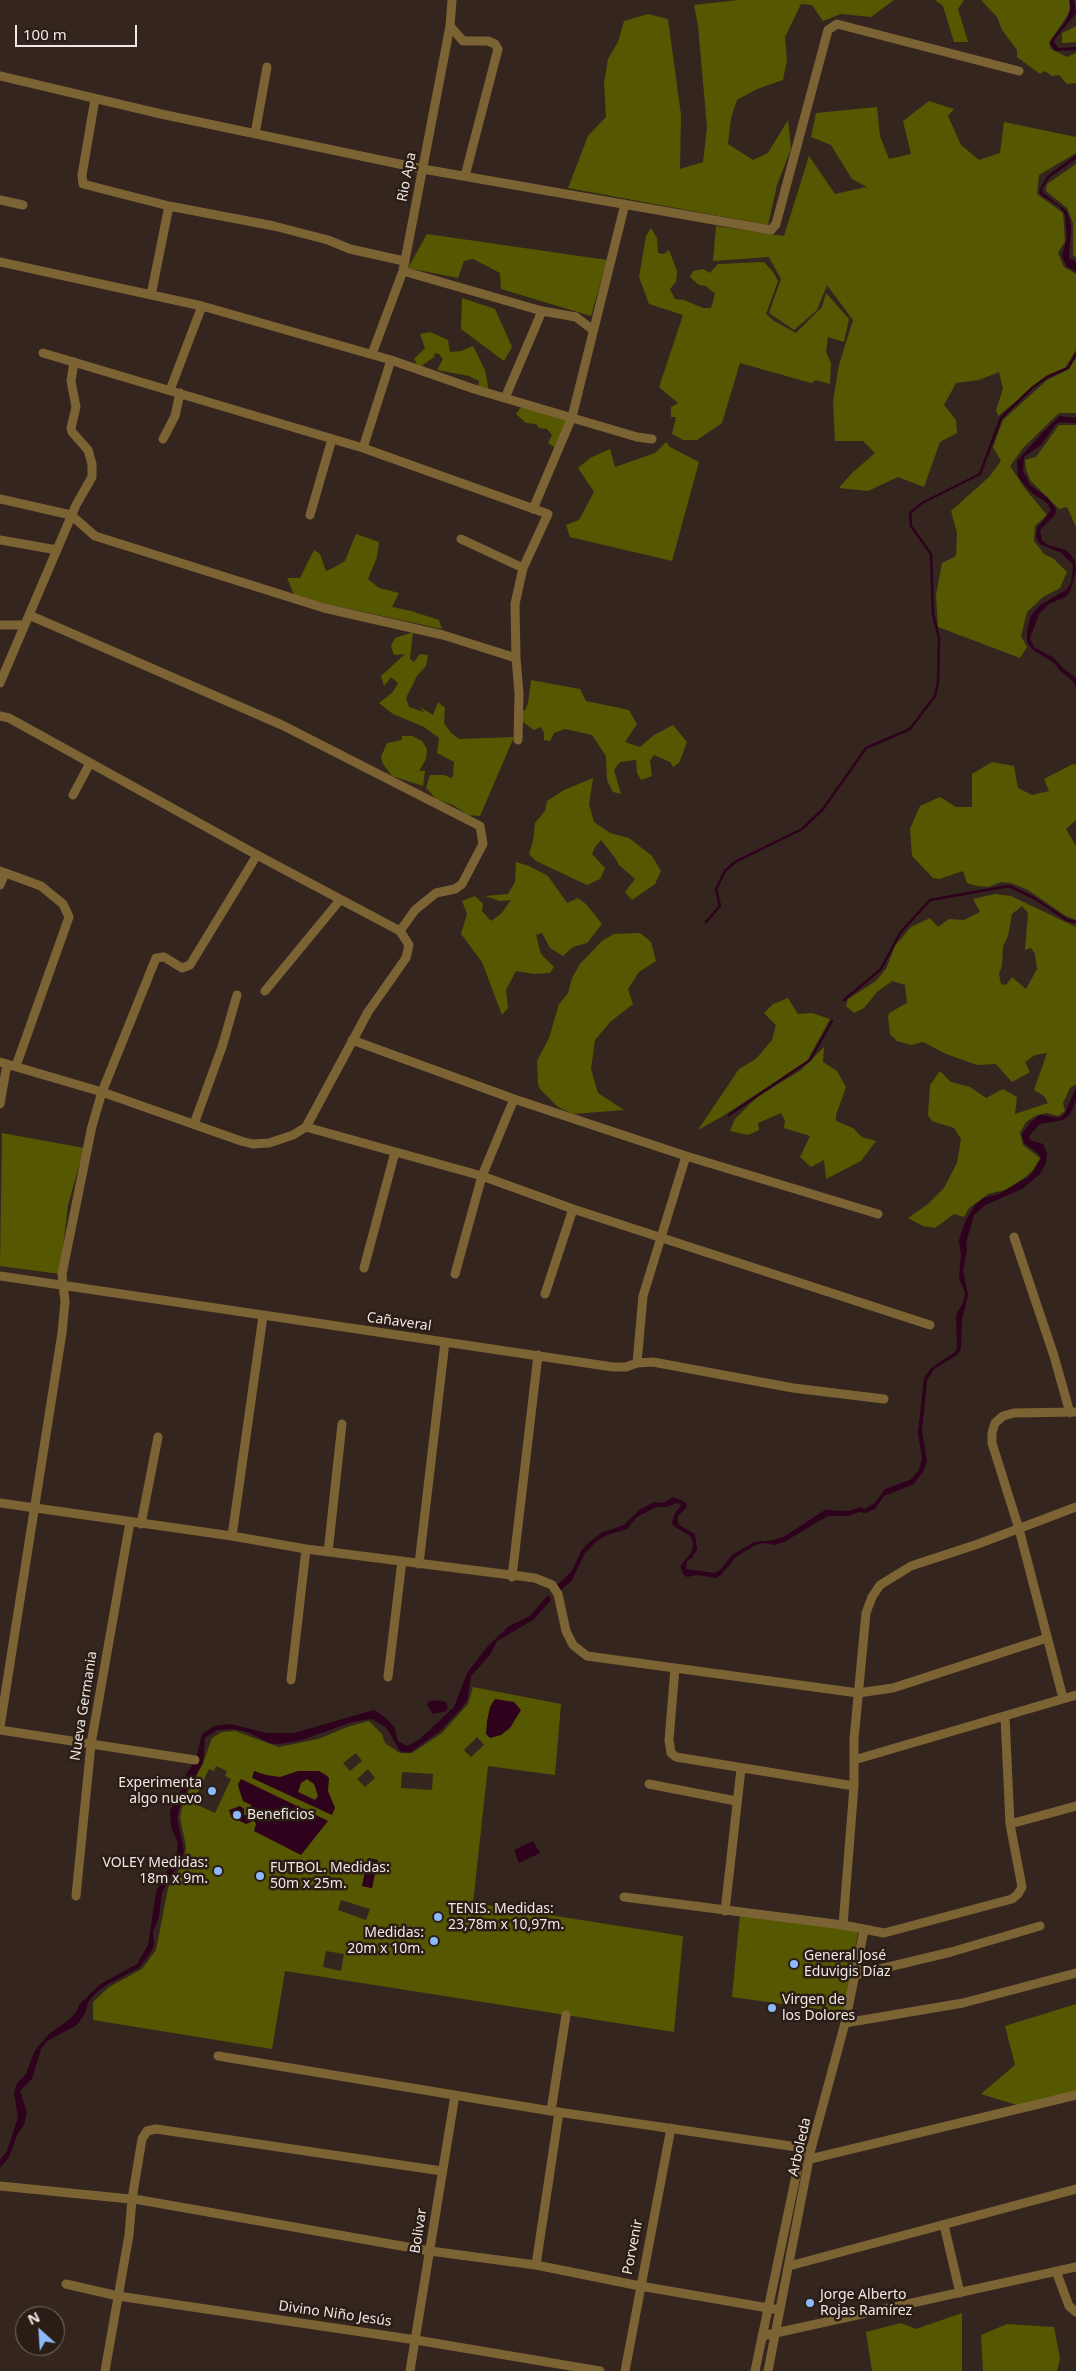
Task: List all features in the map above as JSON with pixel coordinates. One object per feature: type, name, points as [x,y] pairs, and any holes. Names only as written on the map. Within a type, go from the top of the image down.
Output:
[{"type":"street","name":"Rio Apa","points":[[372,354],[404,266],[450,26],[452,0]]},
{"type":"street","points":[[0,76],[95,99],[423,170],[770,230],[774,228],[828,30],[837,24],[1019,71]]},
{"type":"street","points":[[450,26],[463,42],[488,41],[495,44],[498,49],[464,176]]},
{"type":"street","points":[[255,134],[267,67]]},
{"type":"street","points":[[95,99],[82,175],[83,184],[169,206],[274,226],[328,240],[350,249],[542,310],[576,317],[593,330]]},
{"type":"street","points":[[0,200],[24,205]]},
{"type":"street","points":[[533,509],[572,416],[625,204]]},
{"type":"street","points":[[151,294],[169,206]]},
{"type":"street","points":[[0,262],[202,306],[372,354],[474,389],[572,416],[637,437],[652,439]]},
{"type":"street","points":[[170,390],[202,306]]},
{"type":"street","points":[[505,398],[542,310]]},
{"type":"street","points":[[43,353],[362,448],[548,514],[523,568],[515,604],[516,658],[520,693],[518,740]]},
{"type":"street","points":[[362,448],[391,360]]},
{"type":"street","points":[[0,683],[71,515],[92,477],[92,464],[88,450],[72,432],[71,428],[76,407],[70,380],[74,362]]},
{"type":"street","points":[[163,439],[172,422],[180,393]]},
{"type":"street","points":[[310,515],[332,439]]},
{"type":"street","points":[[0,499],[71,515],[95,536],[324,608],[442,635],[516,658]]},
{"type":"street","points":[[461,539],[523,568]]},
{"type":"street","points":[[0,540],[57,550]]},
{"type":"street","points":[[29,615],[282,725],[480,826],[483,844],[462,884],[455,889],[436,893],[415,910],[400,931]]},
{"type":"street","points":[[0,625],[25,625]]},
{"type":"street","points":[[0,716],[10,718],[257,856],[400,931],[406,937],[409,951],[396,974],[368,1012],[306,1127],[293,1135],[269,1143],[252,1144],[102,1092],[8,1064]]},
{"type":"street","points":[[73,796],[90,764]]},
{"type":"street","points":[[195,1760],[0,1729],[62,1333],[65,1302],[62,1274],[92,1126],[102,1092],[156,958],[164,957],[182,968],[190,965],[257,856]]},
{"type":"street","points":[[0,884],[2,872],[41,886],[63,904],[69,917],[8,1064],[0,1104]]},
{"type":"street","points":[[265,991],[340,900]]},
{"type":"street","points":[[194,1124],[222,1047],[237,995]]},
{"type":"street","points":[[352,1040],[514,1099],[686,1156],[878,1214]]},
{"type":"street","points":[[455,1274],[482,1176],[514,1099]]},
{"type":"street","points":[[306,1127],[482,1176],[573,1209],[930,1325]]},
{"type":"street","points":[[364,1268],[395,1152]]},
{"type":"street","points":[[637,1363],[643,1296],[686,1156]]},
{"type":"street","points":[[545,1294],[573,1209]]},
{"type":"street","points":[[1014,1237],[1073,1412],[1014,1413],[1003,1416],[995,1423],[992,1443],[1019,1529],[1063,1698]]},
{"type":"street","name":"Cañaveral","points":[[0,1276],[613,1367],[626,1367],[637,1363],[653,1362],[793,1388],[884,1399]]},
{"type":"street","points":[[232,1536],[263,1316]]},
{"type":"street","points":[[419,1564],[445,1342]]},
{"type":"street","points":[[512,1577],[538,1355]]},
{"type":"street","points":[[328,1552],[342,1424]]},
{"type":"street","points":[[141,1524],[158,1437]]},
{"type":"street","points":[[0,1503],[232,1536],[306,1549],[512,1577],[535,1578],[552,1585],[558,1594],[566,1632],[572,1645],[587,1656],[858,1692],[901,1685],[1047,1638]]},
{"type":"street","points":[[843,1925],[854,1786],[858,1692],[866,1613],[880,1585],[911,1566],[1019,1529],[1076,1507]]},
{"type":"street","name":"Nueva Germania","points":[[76,1896],[91,1744],[130,1522]]},
{"type":"street","points":[[291,1680],[306,1549]]},
{"type":"street","points":[[388,1677],[402,1561]]},
{"type":"street","points":[[675,1668],[669,1740],[671,1753],[676,1757],[854,1786]]},
{"type":"street","points":[[854,1760],[1076,1695]]},
{"type":"street","points":[[624,1897],[843,1925],[884,1933],[901,1930],[1012,1898],[1018,1894],[1022,1887],[1010,1824],[1005,1717]]},
{"type":"street","points":[[725,1911],[741,1769]]},
{"type":"street","points":[[649,1784],[736,1801]]},
{"type":"street","points":[[1010,1824],[1076,1806]]},
{"type":"street","points":[[855,1975],[942,1954],[1040,1926]]},
{"type":"street","name":"Arboleda","points":[[768,2371],[812,2149],[845,2023],[864,1930]]},
{"type":"street","points":[[845,2023],[963,2003],[1076,1973]]},
{"type":"street","points":[[536,2265],[566,2015]]},
{"type":"street","points":[[218,2056],[555,2111],[812,2149]]},
{"type":"street","name":"Bolivar","points":[[410,2371],[455,2095]]},
{"type":"street","points":[[810,2159],[1076,2095]]},
{"type":"street","name":"Porvenir","points":[[625,2371],[671,2128]]},
{"type":"street","points":[[105,2371],[142,2139],[147,2132],[156,2129],[442,2171]]},
{"type":"street","name":"Arboleda","points":[[755,2371],[802,2147]]},
{"type":"street","points":[[2,2186],[132,2199],[430,2251],[536,2265],[640,2286],[780,2310]]},
{"type":"street","points":[[789,2266],[1076,2189]]},
{"type":"street","points":[[944,2225],[960,2293]]},
{"type":"street","points":[[762,2336],[1076,2267]]},
{"type":"street","points":[[1056,2271],[1069,2306],[1076,2312]]},
{"type":"street","name":"Divino Niño Jesús","points":[[66,2284],[118,2296],[416,2340],[600,2371]]},
{"type":"shaded area","points":[[739,0],[894,0],[871,17],[841,14],[823,21],[812,5],[801,4],[785,37],[787,60],[783,80],[757,89],[737,100],[731,118],[728,144],[753,160],[768,153],[788,120],[791,149],[777,185],[768,225],[568,188],[588,136],[606,117],[604,83],[608,59],[618,42],[624,21],[648,14],[668,19],[681,115],[680,169],[703,162],[707,127],[698,26],[694,5]]},
{"type":"shaded area","points":[[935,0],[964,0],[958,9],[968,42],[954,42],[943,6]]},
{"type":"shaded area","points":[[981,0],[1069,0],[1070,9],[1067,16],[1049,43],[1051,49],[1067,57],[1076,53],[1076,83],[1067,84],[1059,75],[1052,76],[1045,71],[1040,74],[1017,57],[1017,50],[1002,30],[997,17]]},
{"type":"shaded area","points":[[1070,0],[1074,0],[1076,13],[1054,42],[1058,48],[1076,47],[1076,50],[1055,51],[1050,43],[1066,21],[1070,11]]},
{"type":"shaded area","points":[[1076,26],[1076,42],[1062,43],[1062,33]]},
{"type":"shaded area","points":[[929,101],[954,109],[948,116],[961,145],[979,160],[1000,153],[1004,122],[1076,137],[1076,153],[1039,175],[1037,194],[1063,213],[1065,241],[1058,253],[1064,267],[1076,274],[1076,350],[1065,368],[1047,376],[998,416],[996,410],[1003,389],[999,372],[979,380],[956,383],[944,405],[956,420],[957,433],[940,442],[924,487],[898,477],[868,491],[839,488],[852,473],[875,453],[863,441],[835,441],[833,401],[839,365],[853,320],[827,285],[817,310],[794,330],[769,313],[781,279],[769,257],[713,261],[716,226],[784,236],[809,156],[835,194],[867,187],[852,179],[831,145],[811,137],[816,113],[877,107],[880,136],[889,159],[911,154],[903,121]]},
{"type":"shaded area","points":[[1076,155],[1076,159],[1049,178],[1042,189],[1043,193],[1067,211],[1071,226],[1069,258],[1076,262],[1076,271],[1067,267],[1062,256],[1067,238],[1065,215],[1060,207],[1041,195],[1039,191],[1047,176]]},
{"type":"shaded area","points":[[1076,164],[1076,257],[1073,255],[1073,223],[1067,208],[1046,191],[1047,184]]},
{"type":"shaded area","points":[[651,228],[657,238],[658,253],[664,254],[669,250],[677,271],[676,282],[670,289],[675,299],[684,300],[703,308],[711,308],[715,294],[706,286],[699,285],[690,277],[693,271],[703,269],[710,273],[718,264],[764,262],[778,281],[766,314],[774,321],[796,333],[822,307],[826,293],[849,319],[844,342],[828,337],[826,352],[831,363],[830,384],[816,380],[811,383],[740,363],[722,423],[697,440],[683,440],[672,434],[676,417],[671,417],[671,407],[678,403],[659,387],[683,315],[649,304],[639,277],[646,236]]},
{"type":"shaded area","points":[[427,234],[607,260],[591,316],[501,289],[500,273],[473,259],[464,261],[458,278],[408,268]]},
{"type":"shaded area","points":[[462,298],[495,309],[512,347],[504,361],[461,329]]},
{"type":"shaded area","points":[[430,332],[448,340],[450,352],[461,351],[473,346],[485,370],[489,391],[477,391],[479,381],[469,376],[437,370],[443,359],[439,354],[435,353],[434,357],[419,368],[414,359],[425,348],[420,334]]},
{"type":"shaded area","points":[[1076,358],[1076,413],[1059,413],[1023,448],[1010,466],[1026,490],[1047,515],[1035,526],[1034,541],[1044,554],[1054,559],[1067,572],[1060,588],[1043,597],[1027,612],[1021,636],[1027,647],[1020,658],[938,627],[936,595],[942,563],[956,556],[957,533],[951,511],[989,477],[1001,461],[993,447],[1003,420],[1047,380],[1067,370]]},
{"type":"shaded area","points":[[521,407],[571,418],[557,449],[548,443],[552,435],[547,429],[539,428],[536,424],[526,423],[516,414]]},
{"type":"shaded area","points":[[1060,416],[1076,418],[1076,423],[1060,422],[1056,424],[1041,445],[1024,457],[1023,471],[1030,485],[1048,498],[1056,509],[1055,515],[1040,530],[1042,540],[1048,545],[1066,550],[1075,561],[1076,571],[1070,592],[1065,597],[1049,604],[1039,614],[1030,638],[1034,647],[1054,658],[1076,678],[1076,687],[1073,681],[1059,670],[1054,663],[1033,650],[1027,642],[1027,630],[1031,616],[1040,605],[1066,590],[1071,583],[1073,565],[1061,553],[1040,544],[1036,537],[1037,528],[1051,510],[1047,503],[1032,493],[1022,482],[1018,476],[1017,461]]},
{"type":"shaded area","points":[[1059,425],[1076,425],[1076,527],[1067,507],[1059,509],[1030,480],[1026,469],[1025,460],[1036,457]]},
{"type":"shaded area","points":[[666,442],[670,447],[699,462],[672,561],[570,537],[566,525],[579,520],[594,492],[578,468],[590,458],[610,449],[615,467],[655,453]]},
{"type":"shaded area","points":[[356,534],[379,542],[377,557],[368,579],[379,588],[399,593],[392,607],[439,620],[442,629],[295,597],[287,578],[300,578],[314,550],[320,554],[326,571],[345,561]]},
{"type":"shaded area","points":[[413,632],[410,659],[414,662],[420,654],[428,655],[426,666],[417,676],[406,698],[409,707],[424,712],[420,707],[433,715],[438,702],[445,708],[444,723],[451,733],[459,739],[514,737],[480,816],[468,815],[453,805],[436,799],[426,788],[430,775],[444,775],[451,778],[453,776],[454,762],[437,753],[439,738],[424,727],[393,714],[379,703],[393,692],[398,683],[391,677],[384,686],[381,676],[405,654],[394,655],[391,646],[395,638]]},
{"type":"shaded area","points":[[531,680],[580,689],[586,701],[629,710],[637,724],[625,742],[640,747],[654,735],[673,725],[687,742],[679,763],[673,767],[670,762],[654,755],[650,761],[652,776],[641,780],[637,773],[636,760],[620,762],[614,770],[621,794],[613,792],[607,780],[606,756],[592,735],[565,729],[554,733],[550,741],[544,740],[544,733],[541,727],[534,730],[520,720],[520,712],[525,710],[528,703]]},
{"type":"shaded area","points":[[402,736],[412,736],[422,741],[427,749],[426,759],[419,771],[425,771],[423,786],[392,776],[383,764],[381,757],[387,743],[402,740]]},
{"type":"shaded area","points":[[992,762],[1014,766],[1018,788],[1032,795],[1049,791],[1044,779],[1073,764],[1076,765],[1076,820],[1066,829],[1076,846],[1076,920],[1066,916],[1028,890],[1011,883],[1001,882],[988,887],[977,886],[967,883],[963,871],[939,879],[933,878],[912,856],[910,829],[920,806],[940,797],[956,807],[972,807],[972,774]]},
{"type":"shaded area","points":[[593,778],[589,804],[594,822],[610,833],[629,838],[652,856],[661,871],[655,884],[632,900],[625,892],[635,879],[619,865],[601,840],[592,854],[605,868],[600,879],[587,885],[536,861],[529,854],[535,823],[545,811],[547,801],[564,790]]},
{"type":"shaded area","points":[[516,862],[529,866],[548,876],[567,903],[578,898],[587,905],[602,924],[587,943],[573,947],[563,956],[550,948],[542,933],[536,935],[541,954],[554,967],[550,973],[534,974],[516,971],[506,990],[508,1008],[502,1015],[482,962],[461,934],[467,914],[462,901],[475,896],[483,904],[482,911],[491,921],[501,914],[511,900],[500,901],[485,896],[508,894],[515,882]]},
{"type":"shaded area","points":[[995,894],[1011,896],[1076,927],[1076,1084],[1070,1088],[1063,1103],[1065,1111],[1058,1116],[1047,1113],[1037,1115],[1026,1122],[1020,1133],[1023,1145],[1040,1158],[1033,1170],[1005,1190],[988,1194],[969,1208],[964,1217],[954,1214],[935,1228],[923,1226],[908,1218],[928,1204],[944,1188],[957,1163],[961,1139],[954,1128],[932,1121],[928,1115],[930,1085],[940,1071],[951,1082],[970,1087],[986,1098],[1003,1089],[1017,1097],[1015,1114],[1048,1103],[1044,1096],[1034,1090],[1047,1053],[1035,1055],[1025,1062],[1030,1072],[1012,1082],[996,1064],[977,1065],[946,1054],[923,1042],[911,1045],[897,1041],[890,1034],[888,1017],[889,1013],[907,1003],[905,985],[892,981],[877,992],[864,1008],[854,1013],[846,1006],[848,999],[876,981],[886,969],[895,946],[911,927],[930,918],[938,927],[949,919],[964,920],[980,912],[973,899]],"holes":[[[1022,906],[1028,913],[1025,950],[1031,948],[1035,954],[1037,969],[1026,989],[1012,977],[1006,985],[1001,984],[999,974],[1002,966],[1003,946],[1008,936],[1012,914]]]},
{"type":"shaded area","points":[[640,933],[651,942],[656,961],[639,972],[628,989],[633,1004],[610,1022],[595,1040],[591,1069],[598,1093],[624,1110],[573,1114],[558,1107],[540,1089],[537,1061],[549,1038],[559,1004],[568,993],[572,978],[580,964],[602,941],[614,934]]},
{"type":"shaded area","points":[[788,998],[798,1014],[812,1013],[830,1019],[807,1061],[723,1116],[698,1130],[739,1069],[756,1059],[772,1040],[776,1025],[764,1013],[773,1004]]},
{"type":"shaded area","points":[[824,1047],[823,1062],[837,1071],[846,1087],[836,1115],[836,1121],[853,1128],[862,1137],[876,1141],[861,1161],[826,1179],[824,1160],[811,1167],[800,1157],[810,1136],[784,1128],[785,1121],[781,1113],[758,1123],[759,1130],[748,1135],[730,1131],[735,1119],[757,1097],[801,1070]]},
{"type":"shaded area","points":[[1076,1088],[1076,1100],[1070,1114],[1063,1120],[1040,1124],[1029,1136],[1030,1140],[1043,1144],[1047,1153],[1046,1164],[1039,1175],[1022,1189],[985,1205],[974,1215],[966,1243],[967,1250],[963,1270],[968,1295],[962,1320],[961,1349],[957,1355],[934,1369],[927,1380],[922,1431],[927,1461],[924,1470],[914,1484],[884,1496],[875,1509],[865,1513],[859,1512],[848,1516],[828,1516],[784,1542],[774,1545],[764,1543],[755,1545],[736,1557],[721,1575],[716,1578],[697,1575],[687,1577],[683,1574],[680,1566],[691,1553],[693,1547],[692,1539],[689,1535],[675,1527],[672,1523],[674,1515],[681,1505],[678,1503],[666,1507],[656,1507],[637,1517],[627,1529],[607,1535],[597,1541],[585,1553],[572,1580],[559,1592],[556,1586],[572,1571],[581,1551],[586,1545],[601,1533],[624,1525],[639,1510],[654,1502],[663,1503],[674,1497],[686,1503],[687,1507],[678,1516],[678,1521],[679,1525],[695,1534],[697,1549],[693,1557],[687,1561],[686,1569],[715,1573],[721,1569],[732,1555],[754,1542],[774,1540],[785,1536],[825,1510],[849,1511],[860,1507],[864,1509],[875,1503],[885,1489],[910,1480],[919,1470],[922,1458],[918,1433],[924,1378],[931,1368],[955,1352],[957,1348],[956,1315],[963,1303],[965,1293],[959,1278],[961,1255],[959,1240],[965,1222],[975,1205],[984,1198],[999,1194],[1030,1176],[1041,1159],[1038,1153],[1024,1143],[1022,1134],[1031,1122],[1040,1115],[1059,1118],[1064,1115]]},
{"type":"shaded area","points":[[2,1133],[84,1148],[68,1205],[60,1274],[0,1266]]},
{"type":"shaded area","points":[[548,1595],[551,1600],[533,1620],[497,1641],[490,1655],[471,1676],[467,1701],[459,1711],[440,1731],[409,1753],[400,1751],[386,1727],[372,1719],[352,1722],[299,1741],[278,1744],[269,1743],[250,1733],[234,1729],[217,1730],[205,1738],[203,1763],[182,1799],[177,1818],[184,1851],[182,1859],[162,1892],[159,1917],[153,1932],[154,1945],[151,1952],[139,1968],[106,1985],[95,1994],[88,2002],[86,2012],[77,2025],[47,2041],[41,2049],[32,2079],[20,2091],[27,2112],[24,2125],[18,2133],[9,2157],[0,2168],[0,2160],[7,2151],[18,2117],[14,2093],[17,2083],[26,2074],[34,2052],[49,2034],[69,2020],[77,2011],[79,2005],[99,1985],[137,1964],[148,1945],[156,1892],[177,1852],[178,1843],[171,1827],[170,1811],[180,1792],[186,1774],[196,1760],[202,1734],[214,1726],[230,1724],[267,1733],[294,1733],[374,1710],[385,1717],[394,1727],[398,1741],[407,1746],[420,1739],[454,1707],[467,1673],[487,1647],[509,1626],[530,1616]]},
{"type":"shaded area","points":[[473,1687],[561,1704],[555,1775],[488,1766],[473,1903],[683,1936],[674,2032],[285,1971],[272,2049],[93,2020],[93,2002],[109,1987],[142,1969],[156,1950],[168,1888],[184,1862],[186,1846],[180,1818],[183,1802],[203,1763],[212,1738],[222,1732],[235,1731],[279,1747],[318,1739],[350,1726],[369,1721],[382,1734],[385,1743],[400,1753],[412,1753],[442,1733],[468,1704]],"holes":[[[477,1737],[484,1745],[471,1757],[464,1750]],[[356,1753],[362,1761],[350,1771],[343,1763]],[[216,1766],[227,1771],[225,1776],[231,1779],[215,1813],[193,1803],[209,1769],[214,1771]],[[368,1769],[375,1778],[365,1787],[357,1779]],[[402,1772],[433,1774],[432,1790],[401,1788]],[[368,1858],[377,1860],[371,1888],[362,1886]],[[341,1900],[370,1909],[366,1920],[338,1910]],[[326,1951],[344,1954],[341,1971],[323,1967]]]},
{"type":"shaded area","points":[[495,1699],[514,1702],[521,1710],[510,1728],[501,1735],[490,1738],[486,1734],[487,1721],[490,1707]]},
{"type":"shaded area","points":[[434,1700],[446,1702],[448,1708],[446,1711],[433,1714],[427,1705],[428,1702]]},
{"type":"shaded area","points":[[254,1771],[280,1777],[298,1771],[319,1771],[329,1778],[328,1791],[335,1808],[332,1815],[252,1778]],"holes":[[[307,1779],[314,1784],[318,1796],[315,1800],[298,1792],[301,1783]]]},
{"type":"shaded area","points":[[241,1779],[328,1821],[301,1855],[254,1831],[256,1824],[252,1817],[251,1805],[243,1801],[239,1789],[238,1784]]},
{"type":"shaded area","name":"Beneficios","points":[[240,1806],[244,1809],[244,1815],[251,1816],[251,1822],[246,1824],[231,1817],[229,1810]]},
{"type":"shaded area","points":[[533,1841],[540,1853],[519,1863],[514,1850]]},
{"type":"shaded area","points":[[368,1858],[378,1860],[372,1888],[362,1886]]},
{"type":"shaded area","name":"General José Eduvigis Díaz","points":[[740,1914],[858,1931],[846,2013],[732,1997]]},
{"type":"shaded area","points":[[1076,2004],[1076,2099],[1033,2110],[981,2094],[1015,2065],[1005,2026]]},
{"type":"shaded area","points":[[962,2313],[962,2371],[872,2371],[866,2332],[901,2323],[916,2329]]},
{"type":"shaded area","points":[[1007,2324],[1054,2327],[1060,2358],[1057,2371],[983,2371],[981,2335]]},
{"type":"waterway","points":[[706,922],[720,906],[716,889],[725,871],[735,862],[802,829],[823,809],[866,748],[910,729],[935,696],[938,682],[939,638],[933,614],[931,554],[911,526],[910,513],[922,503],[980,474],[1001,418],[1032,388],[1047,377],[1068,368],[1076,354]]},
{"type":"waterway","points":[[844,1000],[881,969],[900,933],[930,900],[1009,886],[1034,898],[1067,920],[1076,922]]},
{"type":"waterway","points":[[729,1115],[810,1060],[832,1021]]},
{"type":"place","name":"Experimenta algo nuevo","points":[[212,1791]]},
{"type":"place","name":"Beneficios","points":[[237,1815]]},
{"type":"place","name":"VOLEY Medidas: 18m x 9m.","points":[[218,1871]]},
{"type":"place","name":"FUTBOL. Medidas: 50m x 25m.","points":[[260,1876]]},
{"type":"place","name":"TENIS. Medidas: 23,78m x 10,97m.","points":[[438,1917]]},
{"type":"place","name":"Medidas: 20m x 10m.","points":[[434,1941]]},
{"type":"place","name":"General José Eduvigis Díaz","points":[[794,1964]]},
{"type":"place","name":"Virgen de los Dolores","points":[[772,2008]]},
{"type":"place","name":"Jorge Alberto Rojas Ramírez","points":[[810,2303]]}]
